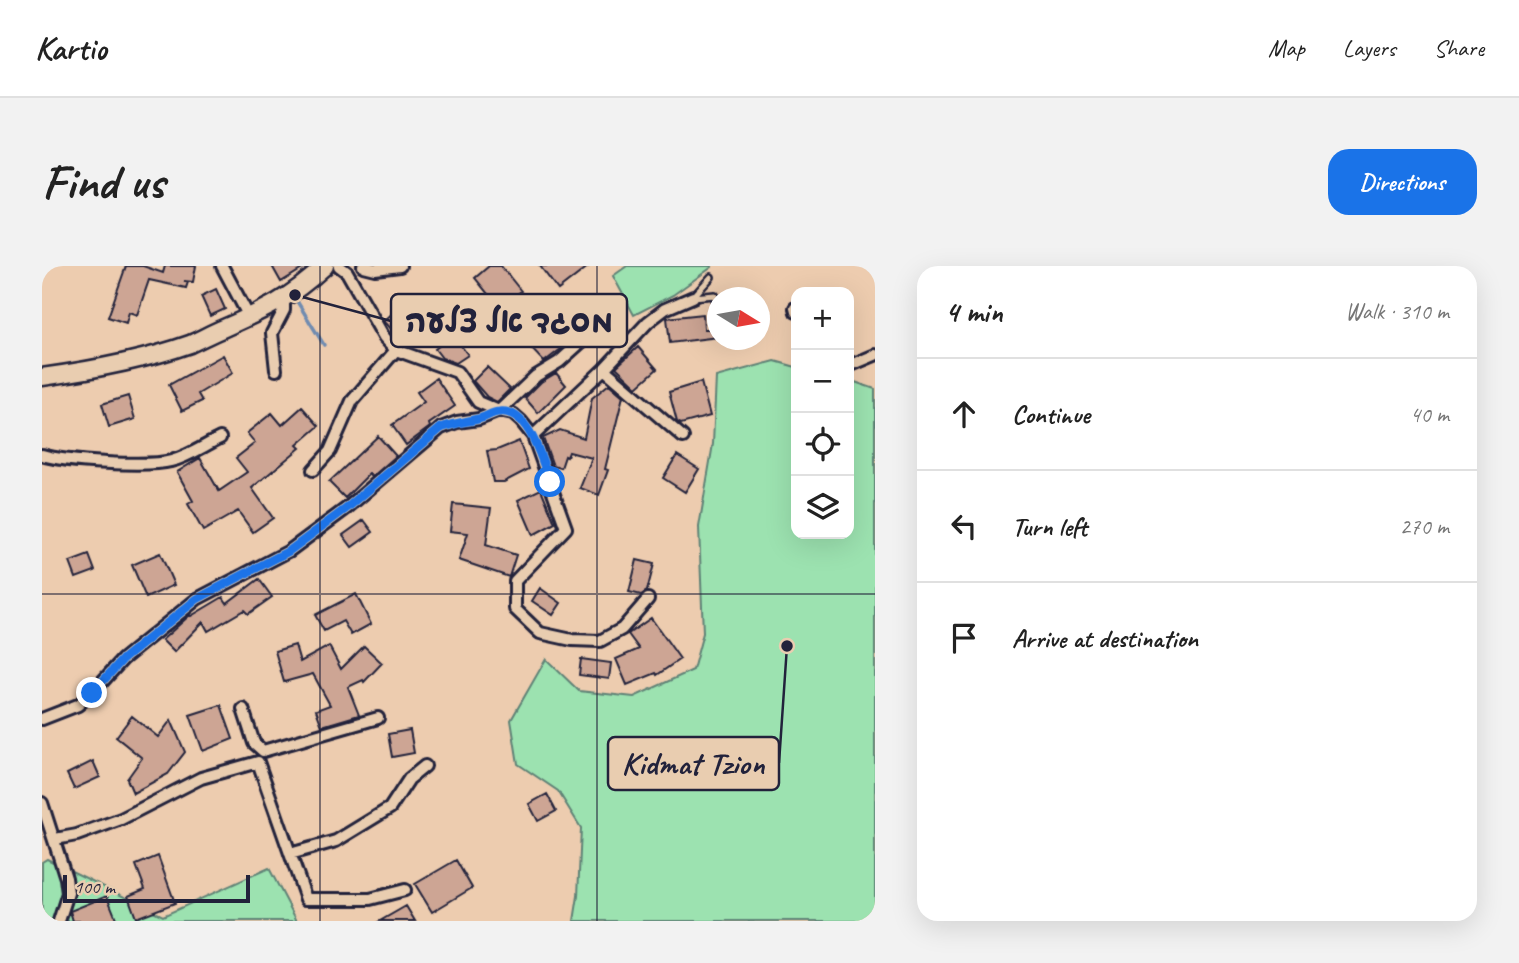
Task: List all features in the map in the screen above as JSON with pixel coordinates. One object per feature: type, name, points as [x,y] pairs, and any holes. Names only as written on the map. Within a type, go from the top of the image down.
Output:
[{"type":"main road","points":[[42,377],[98,369],[158,355],[193,342],[284,300],[325,266]]},
{"type":"street","points":[[222,266],[249,317]]},
{"type":"street","points":[[339,266],[347,272],[384,337],[396,350],[457,373],[478,402],[513,414],[533,436],[566,528],[514,581],[515,609],[540,633],[572,640],[600,641],[622,629],[648,599]]},
{"type":"street","points":[[363,266],[375,270],[400,266]]},
{"type":"street","points":[[533,436],[604,369],[648,322],[665,310],[693,297]]},
{"type":"street","points":[[276,370],[272,333],[284,310],[284,300]]},
{"type":"street","points":[[42,719],[78,705],[123,659],[197,599],[299,544],[347,508],[441,428],[499,411],[536,376],[559,362],[589,335]]},
{"type":"street","points":[[313,470],[330,451],[352,401],[396,350]]},
{"type":"street","points":[[854,364],[875,355]]},
{"type":"street","points":[[604,369],[683,437]]},
{"type":"street","points":[[42,455],[92,462],[172,461],[220,438]]},
{"type":"street","points":[[243,709],[261,756],[306,899],[370,899],[405,890]]},
{"type":"street","points":[[55,839],[77,835],[121,819],[201,778],[378,718]]},
{"type":"street","points":[[290,854],[336,841],[390,808],[409,779],[425,766]]},
{"type":"street","points":[[42,803],[66,877],[68,893],[60,921]]},
{"type":"lane","points":[[693,297],[711,277]]},
{"type":"lane","points":[[693,297],[707,296]]},
{"type":"green space","points":[[627,266],[712,267],[673,295],[634,315],[613,276]]},
{"type":"green space","points":[[775,361],[791,366],[791,539],[854,539],[854,382],[875,389],[875,921],[574,921],[578,896],[581,828],[558,791],[518,764],[511,720],[546,659],[579,691],[634,697],[693,670],[703,633],[699,527],[713,444],[716,377]]},
{"type":"green space","points":[[47,859],[163,916],[269,868],[297,921],[42,921],[42,862]]},
{"type":"building","points":[[126,266],[143,266],[163,273],[165,266],[196,266],[193,282],[184,281],[188,282],[186,288],[149,280],[137,315],[129,312],[126,323],[108,317]]},
{"type":"building","points":[[272,266],[307,266],[281,282]]},
{"type":"building","points":[[489,266],[501,266],[521,291],[500,309],[475,278]]},
{"type":"building","points":[[540,266],[589,266],[558,290]]},
{"type":"building","points":[[216,289],[225,309],[210,316],[201,296]]},
{"type":"building","points":[[570,304],[592,325],[544,362],[528,345]]},
{"type":"building","points":[[397,309],[418,334],[406,345],[384,321]]},
{"type":"building","points":[[703,314],[707,338],[670,343],[667,318]]},
{"type":"building","points":[[453,335],[468,355],[456,363],[442,358],[435,349]]},
{"type":"building","points":[[638,347],[657,369],[637,387],[616,367]]},
{"type":"building","points":[[223,355],[233,373],[198,394],[202,401],[182,411],[169,385]]},
{"type":"building","points":[[487,367],[510,389],[497,402],[487,397],[473,381]]},
{"type":"building","points":[[556,373],[566,385],[538,413],[525,398],[541,382]]},
{"type":"building","points":[[436,378],[455,406],[429,424],[430,427],[406,445],[392,425],[424,402],[417,392]]},
{"type":"building","points":[[701,382],[710,416],[681,424],[677,422],[669,392]]},
{"type":"building","points":[[609,384],[623,396],[605,469],[608,470],[599,495],[580,488],[592,458],[569,452],[561,468],[553,466],[543,438],[560,430],[584,438],[592,398]]},
{"type":"building","points":[[128,396],[135,419],[109,427],[102,404]]},
{"type":"building","points":[[302,407],[319,426],[297,445],[300,448],[252,488],[273,518],[253,532],[238,511],[203,531],[188,504],[193,501],[177,472],[200,458],[219,491],[247,472],[236,458],[255,443],[247,433],[272,413],[282,425]]},
{"type":"building","points":[[378,436],[396,456],[372,477],[369,474],[345,498],[329,482]]},
{"type":"building","points":[[519,441],[529,469],[504,482],[493,482],[487,451]]},
{"type":"building","points":[[677,455],[699,469],[685,492],[663,478]]},
{"type":"building","points":[[541,489],[555,523],[533,535],[518,500]]},
{"type":"building","points":[[453,504],[491,508],[486,545],[516,555],[509,577],[459,560],[468,533],[450,531]]},
{"type":"building","points":[[364,520],[373,532],[352,547],[343,535]]},
{"type":"building","points":[[160,553],[174,585],[146,598],[132,565]]},
{"type":"building","points":[[89,555],[95,571],[76,578],[70,562]]},
{"type":"building","points":[[637,560],[654,564],[647,591],[641,595],[629,592]]},
{"type":"building","points":[[259,579],[272,597],[248,614],[244,610],[208,631],[203,622],[174,652],[162,640],[190,615],[223,597],[227,603]]},
{"type":"building","points":[[540,588],[561,603],[553,615],[532,601]]},
{"type":"building","points":[[356,594],[371,624],[351,635],[343,621],[324,631],[315,615]]},
{"type":"building","points":[[651,618],[680,659],[657,675],[656,673],[627,685],[616,659],[639,649],[628,634]]},
{"type":"building","points":[[295,645],[300,662],[329,646],[341,669],[364,646],[382,663],[364,682],[363,680],[348,687],[359,715],[322,726],[316,710],[330,705],[313,674],[284,682],[275,651]]},
{"type":"building","points":[[581,659],[611,663],[609,679],[579,675]]},
{"type":"building","points":[[221,705],[233,739],[203,751],[190,715]]},
{"type":"building","points":[[132,716],[158,737],[171,720],[185,752],[168,774],[133,793],[127,779],[142,758],[116,737]]},
{"type":"building","points":[[410,730],[414,753],[392,757],[388,734]]},
{"type":"building","points":[[93,761],[100,777],[74,789],[67,774]]},
{"type":"building","points":[[547,794],[556,811],[538,821],[529,804]]},
{"type":"building","points":[[158,856],[175,903],[136,918],[128,896],[145,889],[136,865]]},
{"type":"building","points":[[456,860],[472,888],[432,912],[415,884]]},
{"type":"building","points":[[107,896],[117,921],[73,921],[70,911]]},
{"type":"building","points":[[406,906],[415,921],[380,921]]},
{"type":"waterway","points":[[295,298],[324,345]]},
{"type":"place","name":"מסגד אל צלעה","points":[[295,295]]},
{"type":"place","name":"Kidmat Tzion","points":[[787,646]]},
{"type":"route","points":[[92,693],[123,659],[197,599],[289,551],[347,508],[441,428],[499,411],[513,414],[533,436],[550,482]]}]
